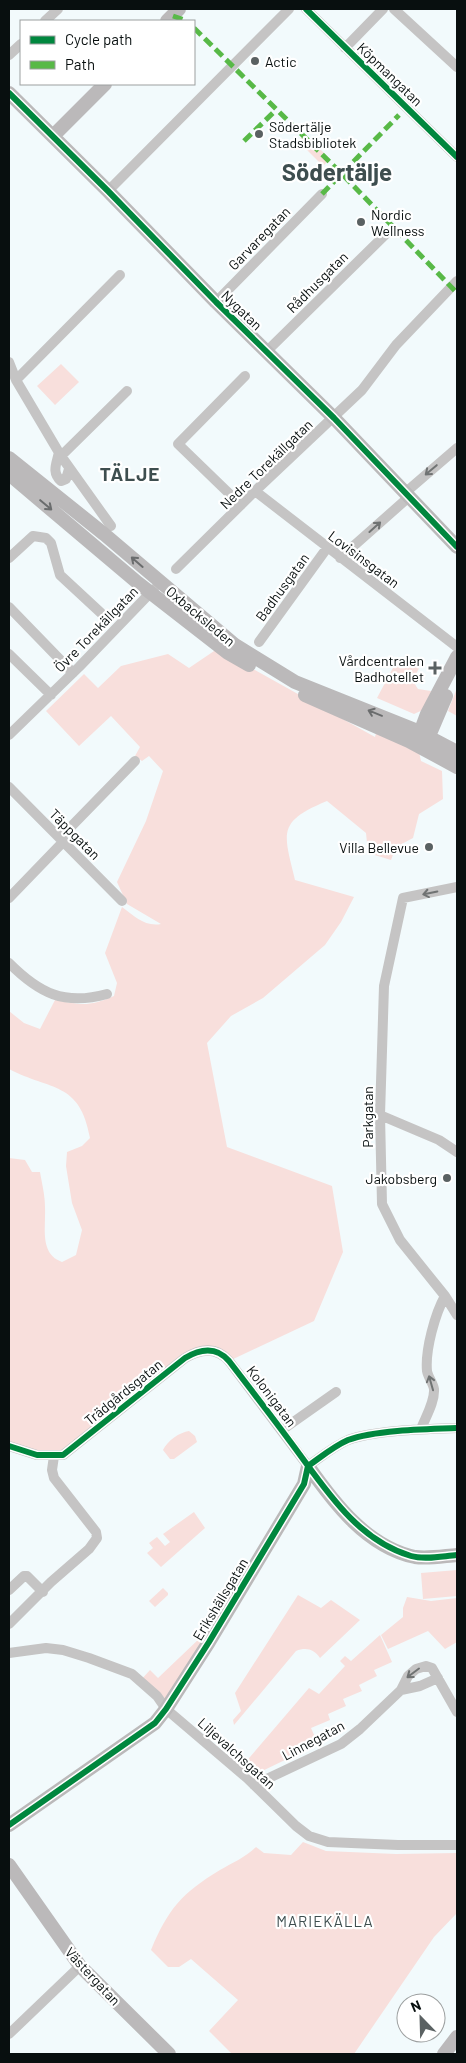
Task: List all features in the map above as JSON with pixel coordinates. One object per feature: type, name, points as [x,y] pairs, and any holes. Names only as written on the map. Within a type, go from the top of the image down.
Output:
[{"type":"street","points":[[46,20],[58,9]]},
{"type":"street","points":[[108,191],[289,9]]},
{"type":"street","name":"Köpmangatan","points":[[306,9],[457,157]]},
{"type":"street","points":[[344,48],[383,9]]},
{"type":"street","points":[[394,9],[457,67]]},
{"type":"street","points":[[9,56],[20,45]]},
{"type":"street","points":[[53,136],[104,85]]},
{"type":"street","name":"Nygatan","points":[[9,93],[334,418],[457,547]]},
{"type":"street","name":"Garvaregatan","points":[[216,302],[322,194]]},
{"type":"street","name":"Rådhusgatan","points":[[266,352],[387,233]]},
{"type":"street","points":[[16,380],[120,275]]},
{"type":"street","name":"Nedre Torekällgatan","points":[[176,569],[362,390],[396,345],[454,284]]},
{"type":"street","points":[[9,362],[16,380],[69,469],[111,526]]},
{"type":"street","points":[[241,505],[178,444],[245,376]]},
{"type":"street","points":[[69,469],[66,479],[61,481],[58,479],[55,472],[60,454],[127,391]]},
{"type":"street","points":[[340,558],[457,448]]},
{"type":"street","name":"Oxbacksleden","points":[[9,458],[104,534],[235,645],[295,682],[422,740]]},
{"type":"street","name":"Oxbacksleden","points":[[9,474],[150,592],[228,653],[290,688],[422,740]]},
{"type":"street","name":"Lovisinsgatan","points":[[255,492],[457,647]]},
{"type":"street","points":[[9,558],[33,536],[46,538],[51,543],[60,575],[101,613]]},
{"type":"street","name":"Badhusgatan","points":[[259,642],[327,548]]},
{"type":"street","name":"Övre Torekällgatan","points":[[9,735],[142,604],[150,592],[161,582]]},
{"type":"street","points":[[9,607],[73,673]]},
{"type":"street","points":[[9,654],[51,695]]},
{"type":"street","points":[[422,740],[428,714],[457,657]]},
{"type":"street","points":[[422,740],[457,667]]},
{"type":"street","points":[[422,740],[457,752]]},
{"type":"street","points":[[422,740],[457,767]]},
{"type":"street","points":[[9,898],[135,761]]},
{"type":"street","name":"Täppgatan","points":[[9,787],[122,900]]},
{"type":"street","name":"Parkgatan","points":[[457,887],[403,898],[384,986],[380,1115],[382,1204],[400,1240],[445,1296],[457,1315]]},
{"type":"street","points":[[9,963],[38,988],[58,996],[92,998],[107,994]]},
{"type":"street","points":[[380,1115],[439,1140],[457,1152]]},
{"type":"street","points":[[421,1429],[432,1401],[434,1389],[427,1372],[428,1356],[439,1307],[445,1296]]},
{"type":"street","name":"Kolonigatan","points":[[209,1349],[224,1355],[308,1466]]},
{"type":"street","name":"Trädgårdsgatan","points":[[54,1456],[63,1455],[185,1358],[209,1349]]},
{"type":"street","name":"Kolonigatan","points":[[282,1430],[336,1392]]},
{"type":"street","points":[[457,1428],[421,1429],[350,1440],[308,1466],[342,1510],[374,1539],[413,1556],[457,1555]]},
{"type":"street","points":[[9,1446],[37,1455],[54,1456],[52,1470],[54,1478],[96,1532],[97,1538],[89,1549],[51,1582],[9,1624]]},
{"type":"street","name":"Erikshällsgatan","points":[[9,1825],[155,1723],[166,1709],[304,1484],[308,1466]]},
{"type":"street","points":[[9,1590],[24,1576],[27,1576],[43,1592]]},
{"type":"street","name":"Liljevalchsgatan","points":[[9,1653],[46,1648],[63,1650],[132,1674],[158,1696],[166,1709],[254,1785],[296,1826],[309,1836],[328,1842],[457,1845]]},
{"type":"street","name":"Linnegatan","points":[[254,1785],[341,1744],[360,1729],[401,1690],[408,1676],[416,1669],[426,1666],[432,1668],[457,1712]]},
{"type":"street","name":"Linnegatan","points":[[401,1690],[420,1686],[438,1678]]},
{"type":"street","name":"Västergatan","points":[[9,1865],[80,1966],[169,2054]]},
{"type":"street","points":[[9,2034],[80,1966]]},
{"type":"street","points":[[444,2054],[457,2037]]},
{"type":"shaded area","points":[[305,134],[330,159],[323,166],[298,141]]},
{"type":"shaded area","points":[[61,364],[79,382],[55,405],[37,386]]},
{"type":"shaded area","points":[[217,649],[375,737],[376,733],[419,752],[421,761],[442,771],[443,799],[419,814],[413,838],[396,847],[391,860],[368,853],[366,833],[327,801],[311,808],[292,823],[288,831],[287,840],[295,880],[354,897],[341,922],[325,945],[263,998],[231,1016],[207,1043],[227,1147],[332,1186],[343,1252],[314,1321],[229,1361],[224,1355],[192,1354],[63,1455],[9,1446],[9,1158],[25,1160],[32,1172],[40,1172],[44,1198],[45,1239],[50,1253],[62,1262],[76,1255],[82,1230],[72,1203],[66,1166],[67,1152],[82,1146],[90,1138],[79,1106],[71,1097],[50,1085],[9,1069],[9,1011],[24,1023],[40,1029],[55,1000],[85,1004],[98,1002],[114,996],[117,983],[105,953],[122,907],[145,922],[161,924],[127,904],[117,882],[146,821],[163,771],[149,756],[142,761],[135,756],[140,747],[111,716],[79,746],[46,711],[84,674],[98,688],[121,666],[168,654],[189,668]]},
{"type":"shaded area","points":[[395,664],[420,664],[414,681],[418,689],[431,691],[427,708],[414,714],[377,698]]},
{"type":"shaded area","points":[[457,688],[457,716],[448,711]]},
{"type":"shaded area","points":[[189,1431],[195,1436],[197,1442],[174,1459],[170,1459],[163,1450],[167,1443],[174,1437]]},
{"type":"shaded area","points":[[194,1512],[205,1528],[161,1567],[147,1553],[153,1548],[149,1543],[157,1537],[165,1546],[170,1542],[163,1534]]},
{"type":"shaded area","points":[[457,1570],[457,1596],[423,1599],[421,1573]]},
{"type":"shaded area","points":[[163,1588],[168,1595],[155,1607],[149,1601]]},
{"type":"shaded area","points":[[298,1595],[321,1608],[331,1600],[360,1620],[320,1658],[310,1650],[296,1651],[234,1725],[233,1720],[241,1711],[235,1693]]},
{"type":"shaded area","points":[[407,1597],[431,1601],[457,1598],[457,1642],[445,1649],[428,1631],[388,1649],[381,1635],[403,1617],[403,1608]]},
{"type":"shaded area","points":[[380,1635],[392,1662],[374,1670],[377,1676],[359,1685],[362,1691],[343,1699],[346,1706],[328,1714],[330,1720],[311,1728],[318,1744],[256,1774],[259,1783],[238,1771],[309,1688],[319,1694],[345,1666],[340,1661],[345,1656],[351,1661]]},
{"type":"shaded area","points":[[201,1637],[209,1642],[166,1709],[140,1681],[150,1670],[158,1678]]},
{"type":"shaded area","points":[[303,1842],[326,1851],[396,1854],[457,1853],[457,1913],[434,1937],[354,2054],[232,2054],[209,2031],[238,2000],[191,1959],[179,1967],[168,1967],[151,1950],[170,1913],[186,1895],[207,1878],[243,1857],[256,1847],[264,1853],[291,1855]]},
{"type":"marked path","points":[[173,16],[184,20]]},
{"type":"marked path","points":[[195,29],[342,174],[457,293]]},
{"type":"marked path","points":[[244,141],[276,110]]},
{"type":"marked path","points":[[322,194],[399,115]]},
{"type":"cycle path","points":[[306,9],[457,157]]},
{"type":"cycle path","points":[[9,93],[334,418],[457,547]]},
{"type":"cycle path","points":[[9,1446],[37,1455],[63,1455],[185,1358],[202,1351],[213,1351],[224,1356],[229,1361],[328,1492],[356,1524],[391,1548],[411,1556],[428,1558],[457,1555]]},
{"type":"cycle path","points":[[9,1825],[155,1723],[209,1642],[304,1484],[308,1466],[338,1445],[359,1437],[401,1431],[457,1428]]},
{"type":"place","name":"Actic","points":[[255,61]]},
{"type":"place","name":"Södertälje Stadsbibliotek","points":[[259,134]]},
{"type":"place","name":"Nordic Wellness","points":[[361,222]]},
{"type":"place","name":"Vårdcentralen Badhotellet","points":[[435,668]]},
{"type":"place","name":"Villa Bellevue","points":[[429,847]]},
{"type":"place","name":"Jakobsberg","points":[[447,1178]]},
{"type":"district","name":"Södertälje","points":[[337,171]]},
{"type":"district","name":"TÄLJE","points":[[130,473]]},
{"type":"district","name":"MARIEKÄLLA","points":[[325,1921]]}]
